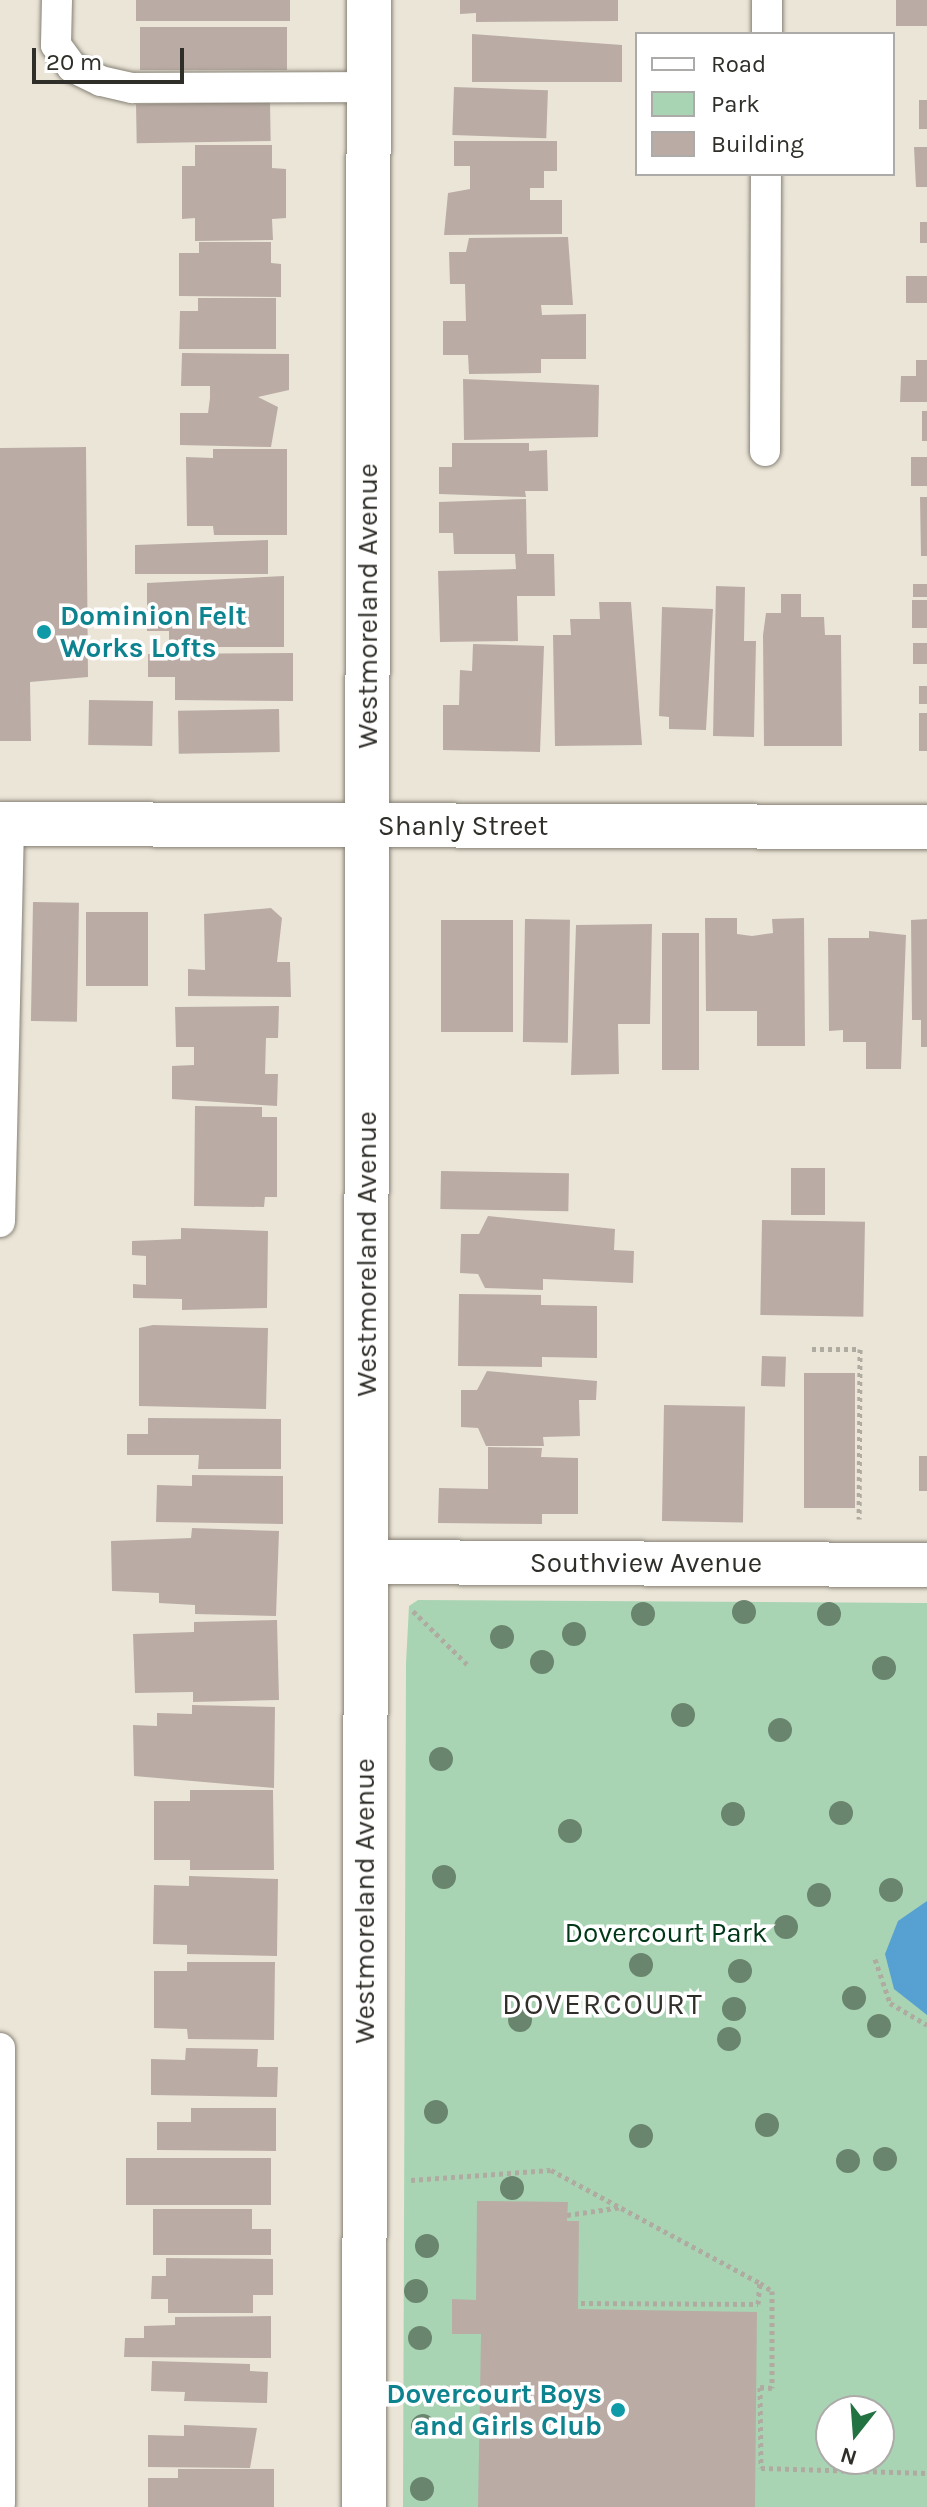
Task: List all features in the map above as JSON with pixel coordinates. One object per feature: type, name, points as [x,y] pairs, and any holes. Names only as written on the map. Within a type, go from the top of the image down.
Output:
[{"type":"street","name":"Westmoreland Avenue","points":[[364,2507],[369,0]]},
{"type":"street","name":"Shanly Street","points":[[4,824],[927,827]]},
{"type":"street","name":"Southview Avenue","points":[[366,1562],[927,1565]]},
{"type":"lane","points":[[57,0],[56,45],[72,67],[101,81],[132,88],[369,87]]},
{"type":"lane","points":[[767,0],[767,32]]},
{"type":"lane","points":[[765,451],[766,176]]},
{"type":"lane","points":[[0,1222],[4,824]]},
{"type":"lane","points":[[0,2048],[0,2503]]},
{"type":"path","points":[[812,1349],[860,1349],[859,1536]]},
{"type":"path","points":[[402,1599],[469,1666]]},
{"type":"path","points":[[875,1959],[890,2003],[927,2025]]},
{"type":"path","points":[[397,2180],[551,2170],[623,2207],[772,2291],[772,2388],[760,2387],[761,2468],[927,2473]]},
{"type":"path","points":[[567,2215],[623,2207]]},
{"type":"path","points":[[581,2303],[758,2304],[760,2283]]},
{"type":"green space","name":"Dovercourt Park","points":[[418,1600],[927,1603],[927,2507],[403,2507],[406,1663],[409,1606]]},
{"type":"water","points":[[927,1901],[927,2015],[894,1989],[885,1954],[898,1921]]},
{"type":"building","points":[[136,0],[290,0],[290,21],[136,21]]},
{"type":"building","points":[[460,0],[618,0],[618,21],[476,22],[476,13],[460,14]]},
{"type":"building","points":[[896,0],[927,0],[927,26],[896,26]]},
{"type":"building","points":[[140,27],[287,27],[287,70],[140,70]]},
{"type":"building","points":[[472,34],[622,45],[622,82],[472,82]]},
{"type":"building","points":[[454,87],[548,90],[546,138],[452,135]]},
{"type":"building","points":[[919,100],[927,100],[927,129],[919,129]]},
{"type":"building","points":[[270,102],[271,141],[137,143],[136,104]]},
{"type":"building","points":[[454,141],[557,141],[557,171],[544,171],[544,188],[530,188],[530,200],[562,200],[562,234],[444,235],[448,193],[470,189],[470,166],[454,166]]},
{"type":"building","points":[[195,145],[272,145],[272,168],[286,169],[286,218],[272,219],[273,240],[195,241],[195,218],[182,219],[182,166],[195,166]]},
{"type":"building","points":[[914,147],[927,147],[927,187],[916,187]]},
{"type":"building","points":[[920,222],[927,222],[927,243],[920,243]]},
{"type":"building","points":[[568,237],[573,305],[541,305],[542,315],[586,314],[586,359],[541,359],[541,373],[469,374],[468,355],[443,355],[443,321],[466,321],[465,284],[450,284],[449,252],[466,252],[469,238]]},
{"type":"building","points":[[199,242],[271,242],[271,263],[281,264],[281,297],[179,296],[179,253],[199,253]]},
{"type":"building","points":[[906,276],[927,276],[927,303],[906,303]]},
{"type":"building","points":[[198,298],[276,298],[276,349],[179,349],[180,311],[198,311]]},
{"type":"building","points":[[182,353],[289,354],[289,390],[258,397],[278,407],[271,447],[180,445],[180,413],[208,413],[210,398],[210,386],[181,386]]},
{"type":"building","points":[[916,360],[927,360],[927,402],[900,402],[901,376],[916,376]]},
{"type":"building","points":[[463,379],[599,385],[598,437],[464,440]]},
{"type":"building","points":[[922,411],[927,411],[927,441],[922,441]]},
{"type":"building","points":[[452,443],[529,443],[529,451],[547,450],[548,491],[525,491],[526,497],[439,494],[439,467],[452,467]]},
{"type":"building","name":"Dominion Felt Works Lofts","points":[[86,447],[88,677],[30,682],[31,741],[0,741],[0,448]]},
{"type":"building","points":[[213,449],[287,449],[287,535],[214,535],[213,526],[187,526],[186,457],[213,458]]},
{"type":"building","points":[[911,457],[927,457],[927,486],[911,486]]},
{"type":"building","points":[[920,497],[927,497],[927,556],[921,556]]},
{"type":"building","points":[[526,499],[527,554],[554,554],[555,596],[517,596],[518,641],[440,642],[438,571],[516,569],[515,554],[454,554],[453,533],[439,533],[439,502]]},
{"type":"building","points":[[268,540],[268,574],[135,574],[135,545]]},
{"type":"building","points":[[284,576],[284,647],[202,647],[202,641],[169,640],[169,631],[147,631],[147,583]]},
{"type":"building","points":[[913,584],[927,584],[927,597],[913,597]]},
{"type":"building","points":[[716,586],[745,587],[744,641],[756,641],[754,737],[713,736]]},
{"type":"building","points":[[781,594],[801,594],[801,617],[824,617],[825,635],[841,635],[842,746],[764,746],[763,635],[766,613],[781,613]]},
{"type":"building","points":[[912,600],[927,600],[927,628],[912,628]]},
{"type":"building","points":[[599,602],[631,602],[642,745],[555,746],[553,635],[571,635],[570,619],[600,619]]},
{"type":"building","points":[[662,607],[713,609],[706,730],[669,729],[669,717],[659,716]]},
{"type":"building","points":[[913,643],[927,643],[927,664],[913,664]]},
{"type":"building","points":[[473,644],[544,646],[540,752],[443,750],[443,705],[459,705],[460,670],[472,671]]},
{"type":"building","points":[[293,653],[293,701],[175,700],[175,677],[148,677],[148,654]]},
{"type":"building","points":[[919,686],[927,686],[927,704],[919,704]]},
{"type":"building","points":[[89,700],[153,701],[152,746],[88,745]]},
{"type":"building","points":[[279,709],[280,752],[179,754],[178,711]]},
{"type":"building","points":[[919,713],[927,713],[927,751],[919,751]]},
{"type":"building","points":[[33,902],[79,903],[77,1022],[31,1021]]},
{"type":"building","points":[[271,908],[282,918],[277,962],[290,962],[291,997],[188,996],[188,969],[205,970],[204,914]]},
{"type":"building","points":[[86,912],[148,912],[148,986],[86,986]]},
{"type":"building","points":[[705,918],[737,918],[737,934],[752,936],[773,933],[772,919],[804,918],[805,1046],[757,1046],[757,1011],[706,1011]]},
{"type":"building","points":[[525,919],[570,920],[568,1043],[523,1042]]},
{"type":"building","points":[[927,919],[927,1047],[921,1047],[921,1020],[912,1020],[911,920]]},
{"type":"building","points":[[441,920],[513,920],[513,1032],[441,1032]]},
{"type":"building","points":[[652,924],[650,1024],[618,1024],[619,1074],[571,1075],[576,925]]},
{"type":"building","points":[[869,931],[906,935],[901,1069],[866,1069],[866,1042],[843,1042],[843,1030],[829,1031],[828,938],[869,938]]},
{"type":"building","points":[[662,933],[699,933],[699,1070],[662,1070]]},
{"type":"building","points":[[279,1006],[278,1038],[266,1038],[265,1074],[278,1074],[277,1106],[172,1099],[172,1066],[194,1065],[194,1047],[176,1047],[175,1007]]},
{"type":"building","points":[[195,1106],[262,1107],[262,1117],[277,1117],[277,1197],[265,1197],[264,1207],[194,1206]]},
{"type":"building","points":[[791,1168],[825,1168],[825,1215],[791,1215]]},
{"type":"building","points":[[441,1171],[569,1173],[568,1211],[440,1209]]},
{"type":"building","points":[[488,1216],[615,1229],[614,1250],[634,1251],[633,1283],[543,1279],[543,1290],[485,1288],[478,1274],[460,1273],[461,1234],[479,1234]]},
{"type":"building","points":[[762,1220],[865,1222],[863,1317],[760,1315]]},
{"type":"building","points":[[181,1228],[268,1231],[267,1308],[182,1310],[182,1299],[133,1298],[133,1284],[146,1285],[146,1256],[132,1255],[132,1241],[181,1239]]},
{"type":"building","points":[[459,1294],[541,1295],[541,1305],[597,1306],[597,1358],[542,1357],[542,1367],[458,1366]]},
{"type":"building","points":[[153,1325],[268,1328],[266,1409],[139,1406],[139,1328]]},
{"type":"building","points":[[762,1356],[786,1357],[785,1387],[761,1386]]},
{"type":"building","points":[[487,1371],[597,1381],[596,1400],[579,1400],[580,1436],[543,1437],[544,1446],[486,1446],[478,1428],[461,1427],[461,1390],[477,1390]]},
{"type":"building","points":[[804,1373],[855,1373],[855,1508],[804,1508]]},
{"type":"building","points":[[664,1405],[745,1406],[743,1522],[662,1521]]},
{"type":"building","points":[[148,1418],[281,1419],[281,1469],[198,1469],[199,1455],[127,1455],[127,1434],[148,1434]]},
{"type":"building","points":[[488,1447],[542,1448],[541,1457],[578,1458],[578,1514],[542,1514],[542,1524],[438,1523],[439,1488],[488,1489]]},
{"type":"building","points":[[919,1456],[927,1456],[927,1491],[919,1491]]},
{"type":"building","points":[[192,1475],[283,1476],[283,1524],[156,1522],[157,1485],[192,1486]]},
{"type":"building","points":[[192,1528],[279,1531],[276,1616],[195,1614],[195,1605],[159,1603],[159,1593],[112,1591],[111,1541],[191,1538]]},
{"type":"building","points":[[277,1620],[279,1700],[193,1702],[193,1692],[135,1693],[133,1634],[194,1632],[194,1622]]},
{"type":"building","points":[[192,1705],[275,1707],[274,1788],[134,1776],[133,1725],[157,1726],[157,1713],[192,1714]]},
{"type":"building","points":[[190,1790],[273,1790],[274,1870],[190,1870],[190,1860],[154,1860],[154,1801],[190,1801]]},
{"type":"building","points":[[189,1876],[278,1879],[277,1956],[187,1954],[187,1945],[153,1944],[154,1885],[189,1886]]},
{"type":"building","points":[[187,1962],[275,1962],[274,2040],[188,2039],[187,2029],[154,2028],[154,1971],[187,1971]]},
{"type":"building","points":[[186,2048],[258,2049],[257,2067],[278,2067],[277,2097],[151,2095],[151,2059],[185,2060]]},
{"type":"building","points":[[191,2108],[276,2108],[276,2151],[157,2150],[157,2122],[191,2122]]},
{"type":"building","points":[[126,2158],[271,2158],[271,2205],[126,2205]]},
{"type":"building","name":"Dovercourt Boys and Girls Club","points":[[477,2201],[568,2202],[567,2221],[579,2221],[578,2309],[757,2312],[755,2507],[478,2507],[481,2334],[452,2334],[452,2299],[476,2300]]},
{"type":"building","points":[[153,2209],[252,2209],[252,2229],[271,2229],[271,2255],[153,2255]]},
{"type":"building","points":[[166,2258],[273,2259],[273,2295],[253,2295],[253,2313],[168,2313],[168,2299],[151,2299],[152,2276],[166,2276]]},
{"type":"building","points":[[271,2316],[271,2358],[124,2357],[125,2338],[144,2338],[144,2326],[175,2325],[175,2317]]},
{"type":"building","points":[[152,2361],[250,2364],[250,2371],[268,2372],[267,2403],[184,2401],[185,2392],[151,2391]]},
{"type":"building","points":[[184,2425],[257,2428],[250,2468],[148,2467],[148,2435],[184,2436]]},
{"type":"building","points":[[178,2469],[274,2469],[274,2507],[148,2507],[148,2478],[178,2478]]},
{"type":"place","name":"Dominion Felt Works Lofts","points":[[44,632]]},
{"type":"place","name":"Dovercourt Boys and Girls Club","points":[[618,2410]]},
{"type":"district","name":"DOVERCOURT","points":[[603,2004]]}]
